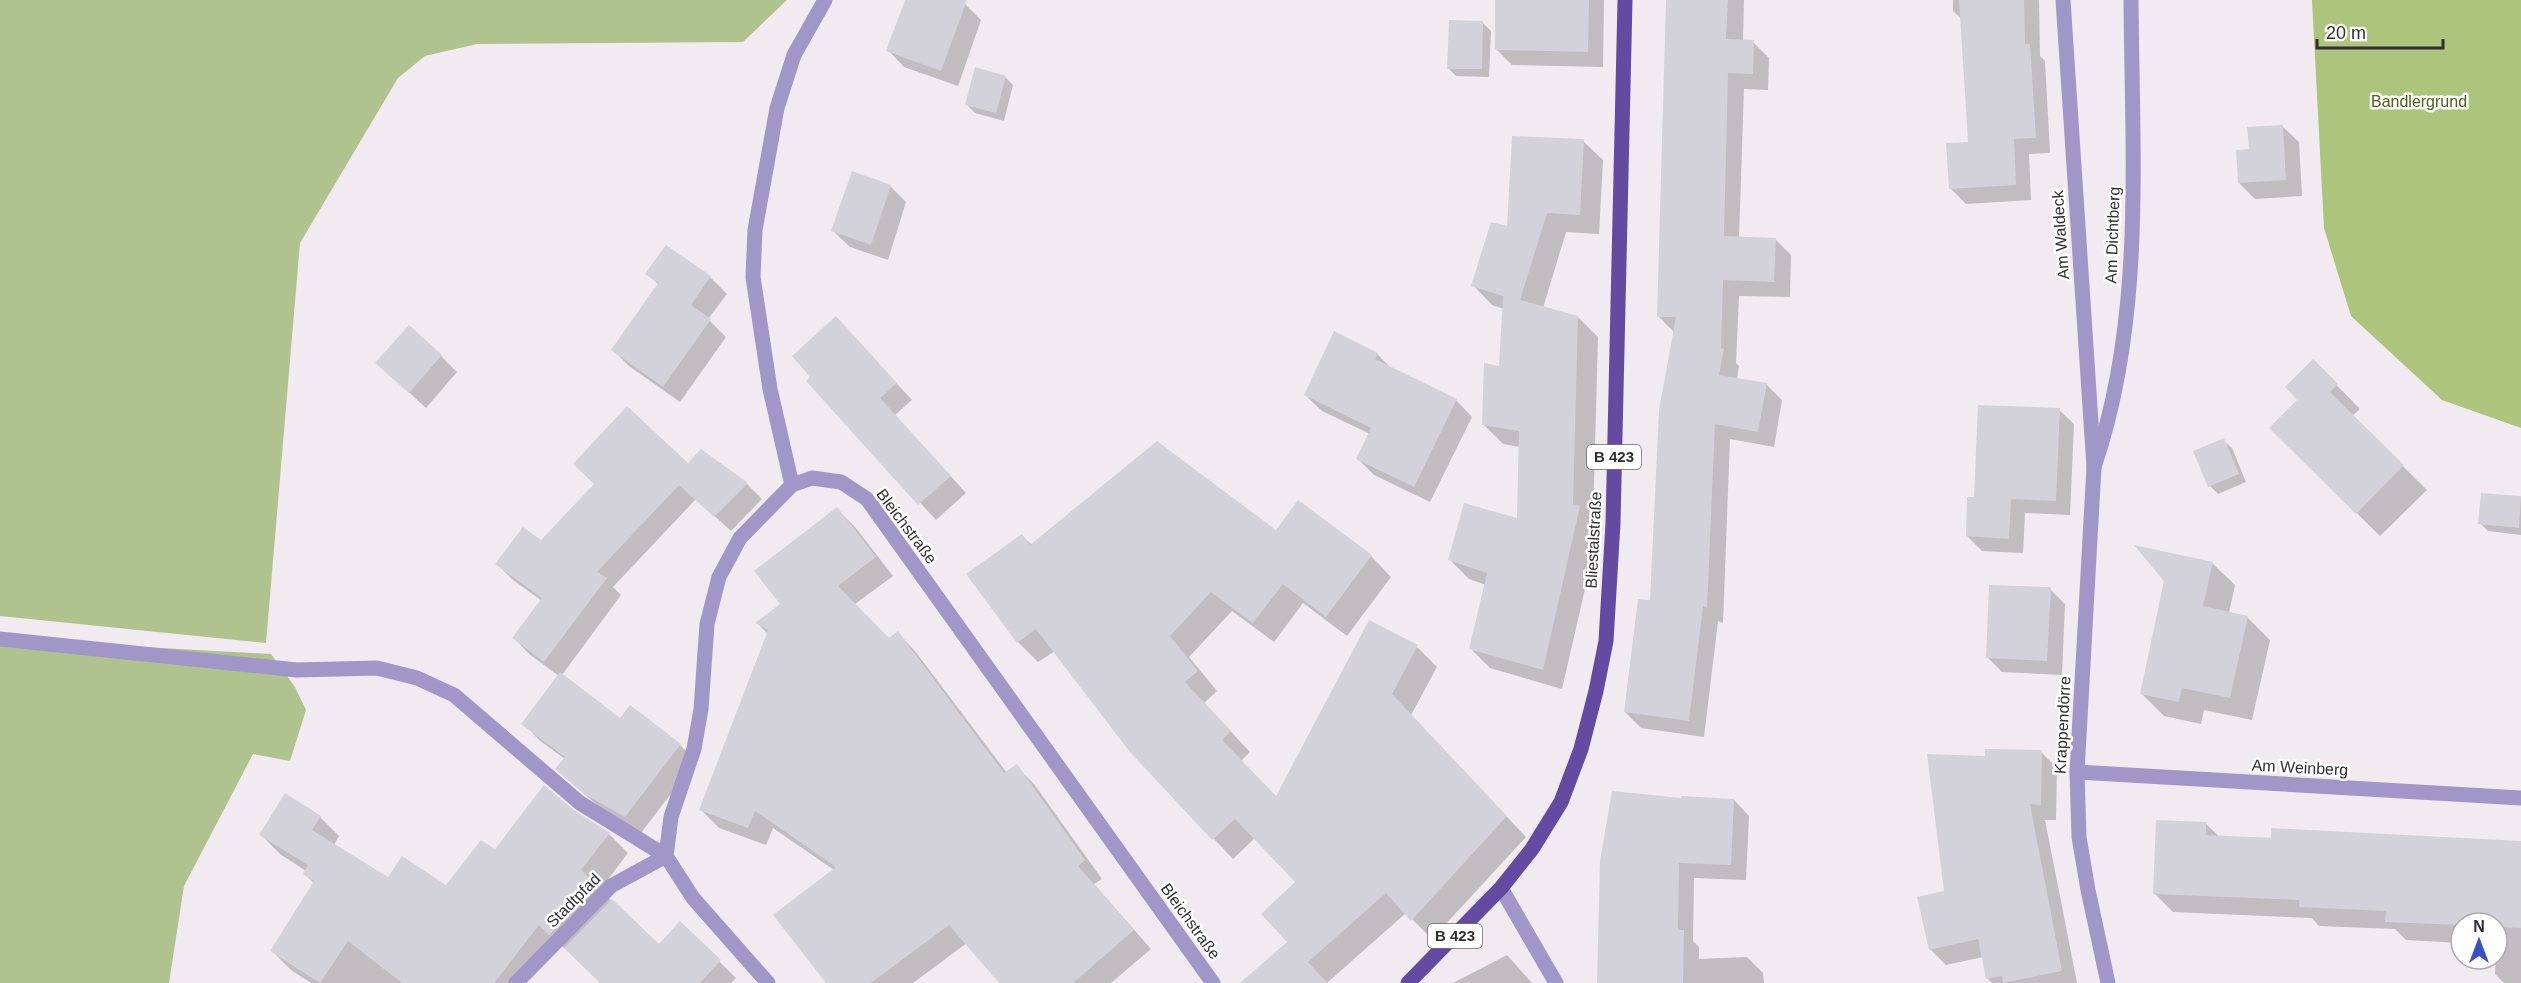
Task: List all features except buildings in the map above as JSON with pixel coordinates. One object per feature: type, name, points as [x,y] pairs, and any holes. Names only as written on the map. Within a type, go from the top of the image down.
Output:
[{"type":"main road","name":"Bliestalstraße","points":[[1408,983],[1501,888],[1532,849],[1561,802],[1581,749],[1606,641],[1613,523],[1625,0]]},
{"type":"street","points":[[666,856],[671,817],[694,749],[701,709],[707,624],[718,577],[740,538],[792,485],[770,389],[753,278],[755,230],[777,108],[794,56],[825,0]]},
{"type":"street","name":"Am Waldeck","points":[[2063,0],[2094,467]]},
{"type":"street","name":"Am Dichtberg","points":[[2094,467],[2108,426],[2123,343],[2133,232],[2131,0]]},
{"type":"street","name":"Krappendörre","points":[[2094,467],[2077,772],[2079,837],[2108,983]]},
{"type":"street","name":"Bleichstraße","points":[[792,485],[812,478],[842,482],[867,500],[1213,983]]},
{"type":"street","points":[[0,639],[297,670],[376,668],[417,678],[454,695],[580,803],[666,856],[693,898],[768,983]]},
{"type":"street","name":"Am Weinberg","points":[[2077,772],[2521,798]]},
{"type":"street","name":"Stadtpfad","points":[[516,983],[611,886],[666,856]]},
{"type":"street","points":[[1501,888],[1556,983]]},
{"type":"green space","points":[[0,0],[787,0],[743,42],[477,44],[425,56],[398,78],[300,243],[266,643],[0,616]]},
{"type":"green space","name":"Bandlergrund","points":[[2312,0],[2521,0],[2521,428],[2442,400],[2351,316],[2324,228]]},
{"type":"green space","points":[[0,639],[271,654],[295,687],[306,710],[290,761],[253,754],[184,886],[169,983],[0,983]]}]
